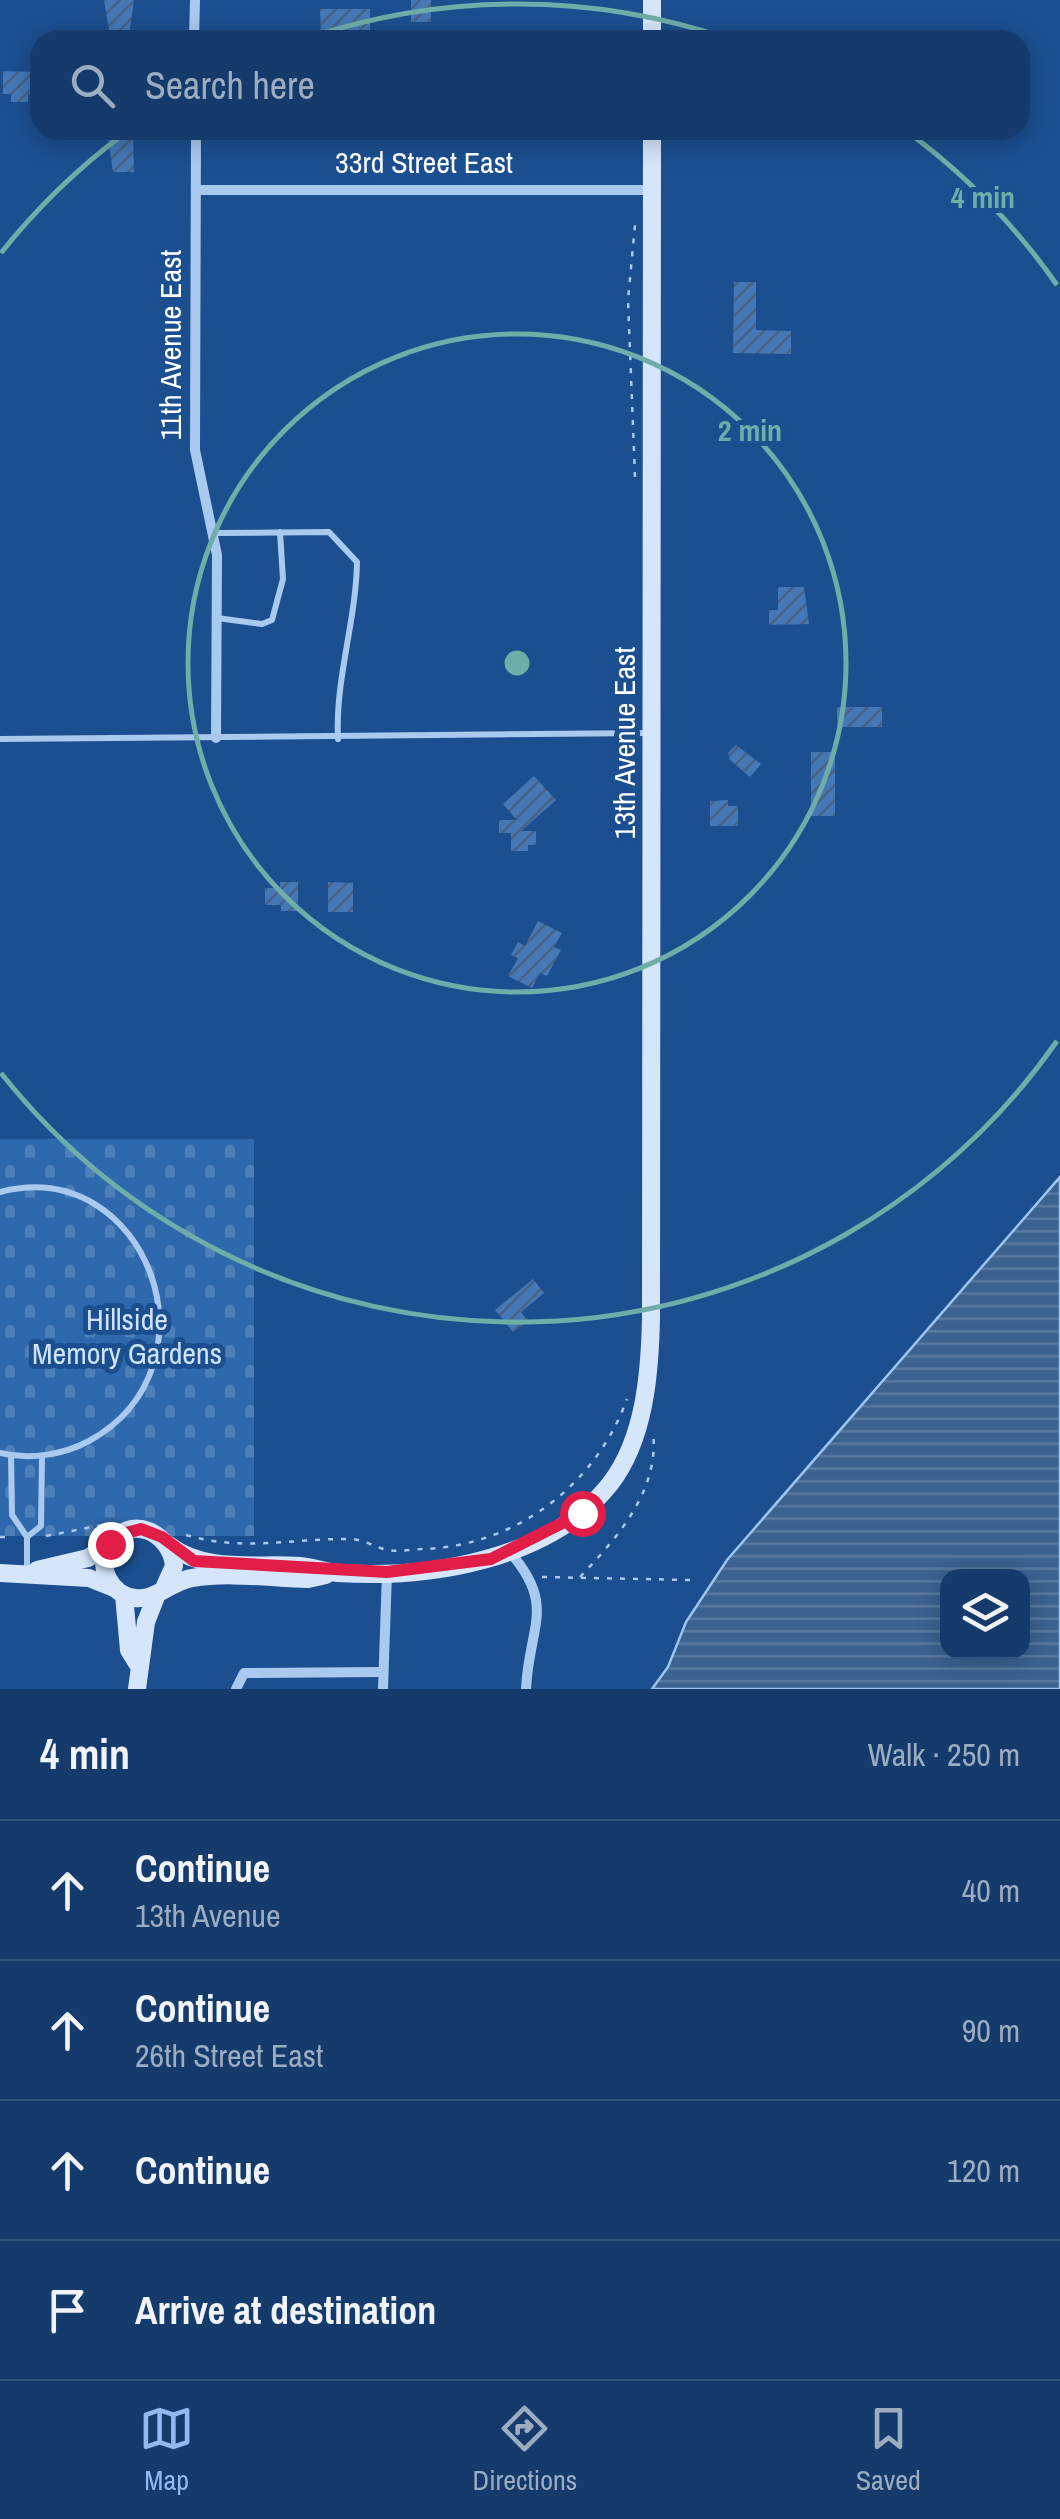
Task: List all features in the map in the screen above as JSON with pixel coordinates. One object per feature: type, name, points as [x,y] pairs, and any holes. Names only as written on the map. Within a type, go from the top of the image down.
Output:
[{"type":"main road","points":[[652,0],[652,30]]},
{"type":"main road","name":"13th Avenue East","points":[[336,1572],[387,1572],[491,1559],[582,1513],[611,1482],[629,1448],[641,1409],[650,1356],[653,732],[645,190],[651,140]]},
{"type":"main road","points":[[27,1572],[72,1563],[110,1544],[119,1535],[141,1529],[172,1538]]},
{"type":"main road","points":[[172,1538],[182,1555],[209,1563],[305,1566],[336,1572]]},
{"type":"main road","points":[[137,1689],[138,1664],[161,1590],[174,1566],[172,1538]]},
{"type":"main road","points":[[110,1544],[104,1566],[119,1591],[130,1650],[138,1664]]},
{"type":"main road","points":[[0,1573],[89,1578],[146,1598],[198,1577],[308,1579],[336,1572]]},
{"type":"street","points":[[194,30],[195,0]]},
{"type":"street","name":"11th Avenue East","points":[[196,140],[195,450],[214,534],[216,738]]},
{"type":"street","name":"33rd Street East","points":[[196,190],[645,190]]},
{"type":"street","points":[[508,1551],[531,1577],[538,1618],[526,1689]]},
{"type":"street","points":[[382,1689],[387,1572]]},
{"type":"street","points":[[236,1689],[244,1673],[383,1672]]},
{"type":"lane","points":[[216,618],[262,624],[272,620],[283,579],[280,532]]},
{"type":"lane","points":[[214,534],[329,532],[357,562],[357,598],[337,712],[338,739]]},
{"type":"lane","points":[[0,739],[338,739],[653,732]]},
{"type":"lane","points":[[0,1192],[46,1190],[80,1199],[110,1217],[135,1242],[152,1273],[161,1307],[161,1342],[151,1376],[133,1406],[92,1439],[42,1456],[0,1453]]},
{"type":"lane","points":[[11,1456],[12,1515],[27,1537],[27,1572]]},
{"type":"lane","points":[[27,1537],[41,1526],[42,1456]]},
{"type":"path","points":[[635,478],[628,300],[645,190]]},
{"type":"path","points":[[172,1538],[240,1547],[357,1539],[389,1550],[441,1548],[488,1538],[517,1526],[560,1496],[600,1457],[630,1391]]},
{"type":"path","points":[[580,1577],[629,1520],[644,1488],[654,1459],[654,1434],[641,1409]]},
{"type":"path","points":[[0,1537],[74,1533],[120,1520]]},
{"type":"path","points":[[531,1577],[690,1580]]},
{"type":"green space","name":"Hillside Memory Gardens","points":[[0,1139],[254,1139],[254,1536],[0,1536]]},
{"type":"shaded area","points":[[1060,1177],[1060,1689],[652,1689],[668,1667],[686,1622],[727,1560]]},
{"type":"building","points":[[104,0],[134,0],[130,30],[109,30]]},
{"type":"building","points":[[411,0],[431,0],[431,22],[411,22]]},
{"type":"building","points":[[320,9],[370,9],[370,30],[321,30]]},
{"type":"building","points":[[3,71],[30,72],[28,102],[11,102],[11,94],[3,94]]},
{"type":"building","points":[[108,140],[133,140],[134,172],[113,172]]},
{"type":"building","points":[[734,282],[756,282],[756,330],[791,331],[791,354],[733,353]]},
{"type":"building","points":[[778,587],[804,587],[809,624],[769,625],[769,610],[778,610]]},
{"type":"building","points":[[837,707],[882,707],[882,727],[837,727]]},
{"type":"building","points":[[736,745],[761,764],[750,777],[730,760],[728,753]]},
{"type":"building","points":[[811,752],[835,752],[835,816],[811,816]]},
{"type":"building","points":[[534,776],[556,800],[521,831],[536,831],[536,845],[528,845],[528,851],[511,851],[511,833],[499,833],[499,820],[517,820],[503,804]]},
{"type":"building","points":[[728,800],[728,806],[738,806],[738,826],[710,826],[710,801]]},
{"type":"building","points":[[280,882],[298,882],[298,911],[281,911],[281,905],[265,905],[265,888],[280,888]]},
{"type":"building","points":[[328,882],[353,883],[353,912],[328,912]]},
{"type":"building","points":[[538,921],[562,933],[554,947],[561,950],[547,976],[540,973],[532,988],[508,976],[518,958],[511,955],[518,942],[525,946]]},
{"type":"building","points":[[533,1279],[544,1293],[521,1312],[528,1321],[513,1332],[495,1310]]},
{"type":"route","points":[[110,1544],[119,1535],[141,1529],[162,1537],[194,1561],[387,1572],[491,1559],[582,1513]]}]
